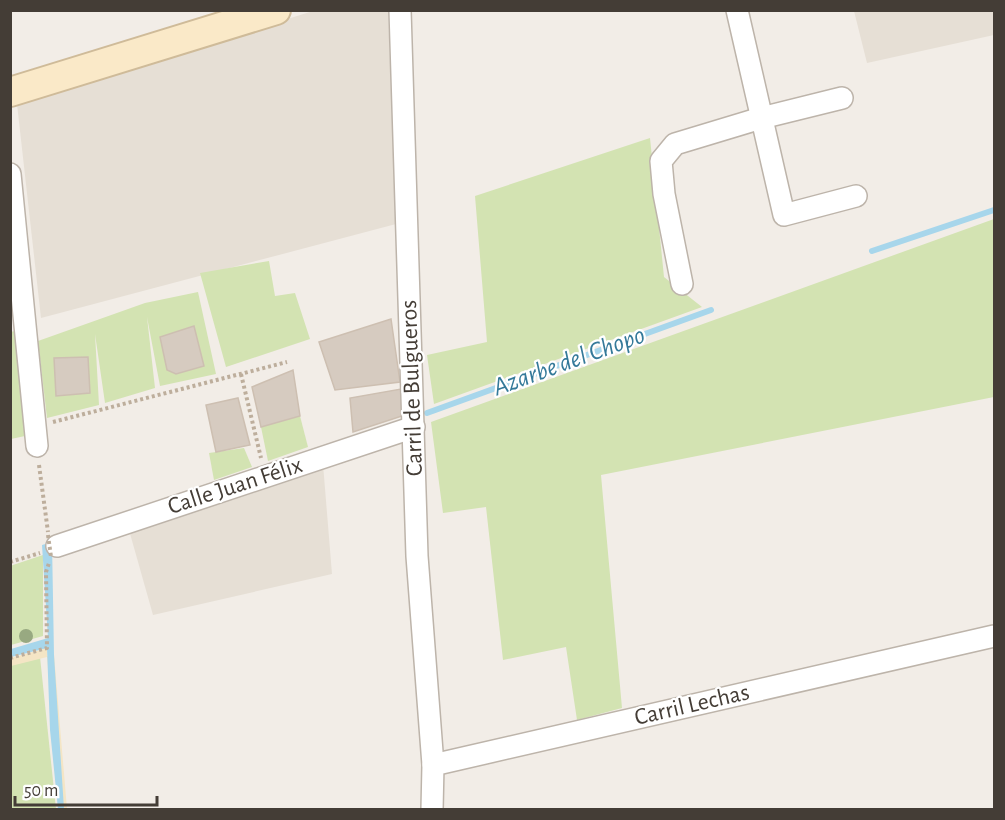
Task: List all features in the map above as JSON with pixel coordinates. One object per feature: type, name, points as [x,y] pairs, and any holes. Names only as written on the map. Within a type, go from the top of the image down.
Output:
[{"type":"street","points":[[10,92],[276,10]]},
{"type":"street","name":"Carril de Bulgueros","points":[[400,10],[417,556],[433,765]]},
{"type":"street","points":[[737,10],[784,215],[856,196]]},
{"type":"street","points":[[682,284],[664,194],[662,161],[675,144],[761,118],[842,98]]},
{"type":"street","points":[[10,174],[36,436]]},
{"type":"street","name":"Calle Juan Félix","points":[[52,546],[414,427]]},
{"type":"street","name":"Carril Lechas","points":[[433,765],[994,636]]},
{"type":"street","points":[[432,810],[433,765]]},
{"type":"path","points":[[10,658],[47,648],[46,572],[52,546],[36,436],[287,362]]},
{"type":"path","points":[[241,374],[266,476]]},
{"type":"path","points":[[10,562],[52,546]]},
{"type":"shaded area","points":[[313,11],[388,11],[396,224],[41,318],[17,104]]},
{"type":"shaded area","points":[[854,11],[994,11],[994,35],[867,63]]},
{"type":"shaded area","points":[[323,464],[332,574],[153,615],[129,530]]},
{"type":"green space","points":[[650,138],[664,277],[702,307],[434,404],[427,355],[487,342],[475,196]]},
{"type":"green space","points":[[994,219],[994,397],[601,475],[622,708],[577,720],[566,647],[503,660],[486,507],[443,513],[431,422]]},
{"type":"green space","points":[[269,261],[275,296],[295,293],[310,339],[226,367],[200,273]]},
{"type":"green space","points":[[198,292],[216,374],[160,386],[147,317],[155,388],[105,403],[95,334],[99,405],[47,418],[38,341],[145,303]]},
{"type":"green space","points":[[15,331],[25,436],[11,439],[10,332]]},
{"type":"green space","points":[[300,416],[308,447],[268,461],[261,427]]},
{"type":"green space","points":[[244,448],[252,467],[214,480],[209,453]]},
{"type":"green space","points":[[43,555],[43,636],[11,645],[10,566]]},
{"type":"green space","points":[[40,657],[56,809],[11,810],[11,665]]},
{"type":"sand","points":[[47,648],[47,656],[54,655],[67,809],[61,809],[47,657],[11,666],[11,658]]},
{"type":"water","points":[[52,542],[54,655],[64,809],[58,809],[50,730],[47,648],[11,657],[11,649],[48,638],[42,545]]},
{"type":"building","points":[[391,319],[400,382],[335,390],[319,342]]},
{"type":"building","points":[[194,326],[204,366],[176,374],[167,370],[160,337]]},
{"type":"building","points":[[88,357],[90,393],[56,396],[54,358]]},
{"type":"building","points":[[293,370],[300,416],[261,427],[252,387]]},
{"type":"building","points":[[401,389],[405,415],[353,432],[350,398]]},
{"type":"building","points":[[238,398],[250,445],[216,452],[206,405]]},
{"type":"waterway","name":"Azarbe del Chopo","points":[[872,251],[994,210]]},
{"type":"waterway","name":"Azarbe del Chopo","points":[[427,413],[711,310]]}]
